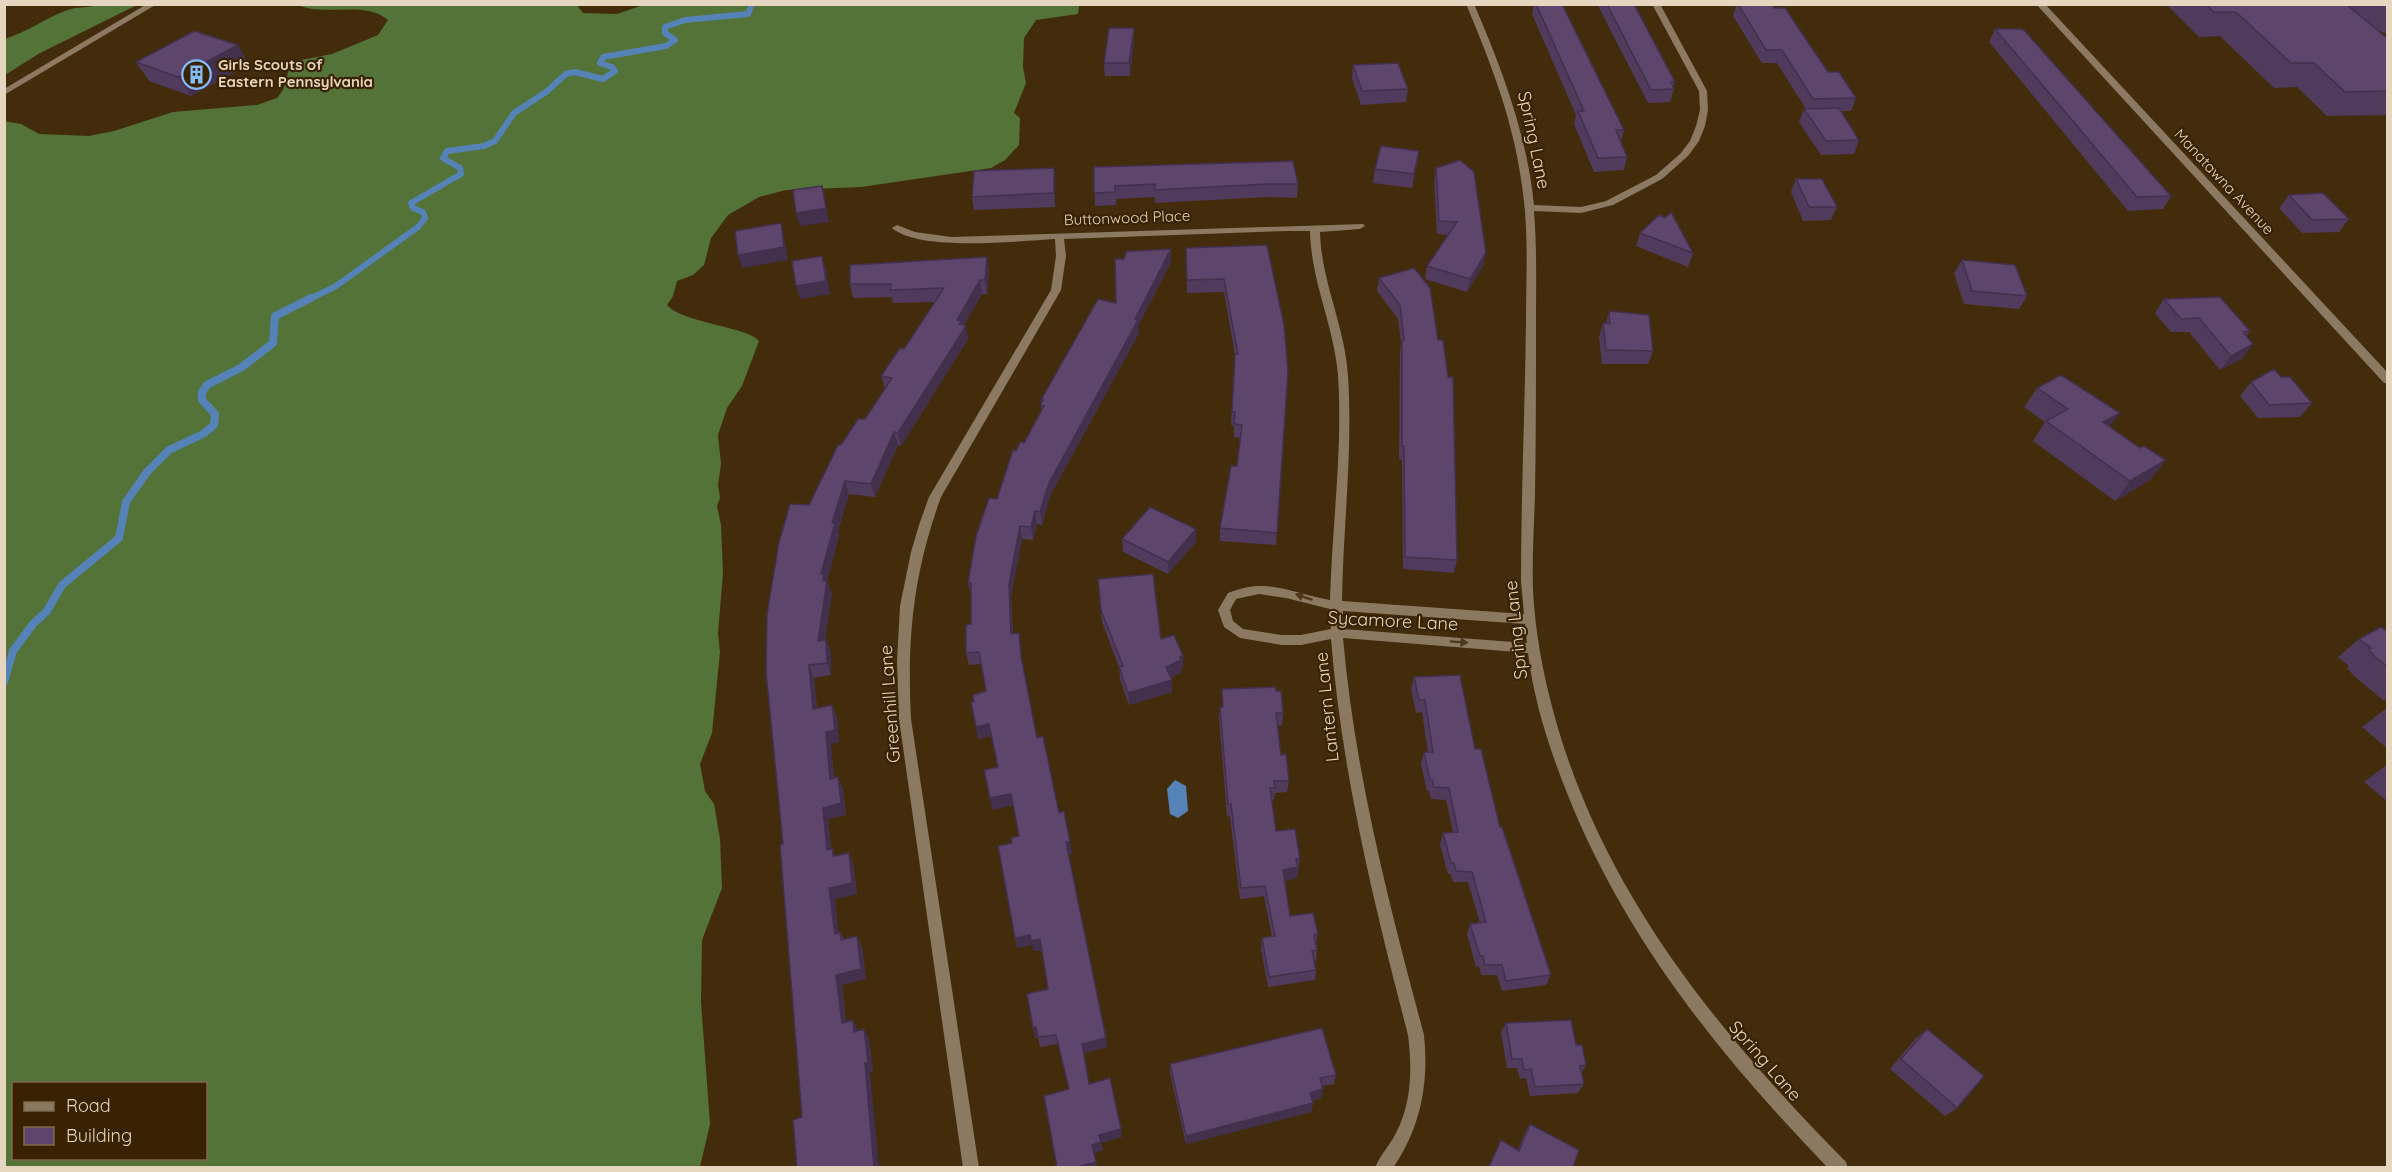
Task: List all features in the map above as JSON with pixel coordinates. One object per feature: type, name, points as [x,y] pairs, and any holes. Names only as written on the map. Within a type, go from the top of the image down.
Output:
[{"type":"street","points":[[4,93],[153,4]]},
{"type":"street","name":"Spring Lane","points":[[1470,4],[1504,85],[1516,130],[1529,208],[1532,272],[1527,589],[1532,648],[1543,702],[1569,783],[1606,865],[1661,956],[1725,1042],[1771,1097],[1840,1167]]},
{"type":"street","points":[[1529,208],[1578,210],[1601,207],[1655,180],[1679,162],[1692,144],[1704,113],[1703,91],[1656,4]]},
{"type":"street","name":"Manatawna Avenue","points":[[2040,4],[2388,380]]},
{"type":"street","name":"Buttonwood Place","points":[[897,228],[913,235],[951,240],[1360,226]]},
{"type":"street","name":"Lantern Lane","points":[[1315,229],[1316,253],[1334,324],[1343,372],[1337,633],[1356,797],[1416,1035],[1420,1066],[1417,1096],[1409,1124],[1397,1150],[1383,1167]]},
{"type":"street","name":"Greenhill Lane","points":[[971,1167],[905,719],[902,672],[906,600],[922,531],[935,497],[1056,290],[1060,274],[1059,236]]},
{"type":"street","name":"Sycamore Lane","points":[[1529,619],[1337,606],[1287,592],[1250,590],[1232,596],[1224,610],[1225,617],[1233,629],[1249,636],[1301,640],[1337,633],[1532,648]]},
{"type":"green space","points":[[103,4],[137,5],[40,53],[5,75],[5,39],[65,11]]},
{"type":"green space","points":[[576,4],[583,13],[617,14],[646,4],[1079,5],[1078,14],[1036,20],[1024,38],[1023,67],[1026,83],[1014,113],[1020,118],[1019,145],[1005,160],[991,168],[861,187],[786,190],[759,197],[728,215],[711,238],[704,265],[693,275],[677,281],[673,296],[667,305],[686,316],[743,332],[759,341],[742,386],[727,408],[718,435],[721,464],[718,485],[720,498],[717,506],[721,525],[723,573],[718,633],[720,652],[712,733],[700,764],[705,791],[714,804],[720,839],[722,888],[702,940],[701,1002],[710,1124],[700,1167],[5,1167],[4,121],[21,124],[39,134],[89,136],[114,131],[173,112],[257,105],[277,98],[283,90],[291,62],[332,54],[378,35],[388,20],[368,11],[309,8],[298,5]]},
{"type":"water","points":[[1175,780],[1186,786],[1188,811],[1178,818],[1170,814],[1167,789]]},
{"type":"building","points":[[1536,4],[1562,4],[1624,130],[1616,130],[1627,157],[1598,158],[1578,111],[1584,111]]},
{"type":"building","points":[[1607,4],[1634,4],[1675,82],[1671,82],[1674,89],[1651,90]]},
{"type":"building","points":[[1738,4],[1772,4],[1774,8],[1785,8],[1828,72],[1839,72],[1856,98],[1813,99],[1782,50],[1766,50]]},
{"type":"building","points":[[2205,4],[2346,4],[2388,39],[2388,91],[2345,92],[2314,63],[2291,63],[2236,12],[2214,12]]},
{"type":"building","points":[[1109,28],[1134,28],[1129,63],[1104,63]]},
{"type":"building","points":[[1995,29],[2023,29],[2171,196],[2137,197]]},
{"type":"building","points":[[194,31],[238,45],[178,77],[136,62]]},
{"type":"building","points":[[1398,63],[1408,89],[1362,91],[1353,65]]},
{"type":"building","points":[[1839,108],[1859,140],[1826,141],[1804,109]]},
{"type":"building","points":[[1381,146],[1419,151],[1414,174],[1375,169]]},
{"type":"building","points":[[1460,160],[1474,172],[1486,253],[1470,279],[1427,266],[1457,222],[1439,221],[1436,168]]},
{"type":"building","points":[[1293,161],[1298,184],[1155,190],[1155,184],[1115,186],[1115,192],[1094,193],[1094,167]]},
{"type":"building","points":[[1054,168],[1054,193],[972,197],[974,171]]},
{"type":"building","points":[[1796,179],[1822,179],[1837,207],[1809,207]]},
{"type":"building","points":[[822,186],[826,208],[796,213],[793,190]]},
{"type":"building","points":[[2323,193],[2349,219],[2312,220],[2289,195]]},
{"type":"building","points":[[1671,212],[1693,253],[1640,233],[1659,215],[1665,218]]},
{"type":"building","points":[[781,223],[784,247],[738,255],[735,231]]},
{"type":"building","points":[[1267,245],[1284,325],[1288,371],[1277,533],[1220,528],[1231,466],[1237,466],[1242,425],[1234,424],[1235,412],[1232,412],[1235,354],[1238,354],[1224,279],[1187,280],[1186,248]]},
{"type":"building","points":[[1171,249],[1135,319],[1138,320],[1049,483],[1040,512],[1035,511],[1031,527],[1020,526],[1009,584],[1011,634],[1019,633],[1021,656],[1037,738],[1043,736],[1059,813],[1064,811],[1070,842],[1066,842],[1106,1038],[1082,1044],[1089,1084],[1110,1078],[1121,1129],[1099,1135],[1101,1142],[1092,1145],[1096,1162],[1077,1167],[1057,1167],[1044,1096],[1069,1089],[1056,1035],[1038,1037],[1036,1027],[1033,1028],[1027,994],[1048,989],[1040,939],[1031,941],[1030,935],[1015,938],[998,846],[1012,843],[1011,838],[1019,836],[1011,794],[990,798],[984,770],[998,767],[989,724],[976,727],[971,702],[974,702],[973,695],[986,691],[979,652],[966,653],[966,625],[971,624],[971,583],[968,583],[976,536],[989,498],[997,499],[1013,450],[1016,451],[1020,442],[1024,443],[1044,406],[1040,405],[1043,400],[1041,400],[1098,299],[1116,303],[1115,259],[1124,259],[1126,252]]},
{"type":"building","points":[[822,256],[826,281],[796,286],[792,261]]},
{"type":"building","points":[[987,257],[985,280],[980,280],[957,320],[962,321],[959,324],[966,326],[898,433],[894,432],[871,484],[845,481],[832,523],[835,523],[821,574],[824,574],[823,581],[827,581],[818,641],[826,640],[827,663],[809,665],[813,709],[832,705],[835,730],[826,732],[830,779],[838,777],[841,803],[823,808],[827,850],[833,849],[833,856],[849,853],[852,883],[829,888],[835,934],[840,932],[841,940],[857,936],[861,969],[836,975],[842,1023],[853,1020],[854,1032],[864,1029],[874,1167],[797,1167],[793,1120],[802,1117],[780,845],[783,844],[766,672],[767,614],[779,542],[790,504],[809,505],[838,445],[841,445],[858,419],[865,419],[892,378],[881,376],[900,348],[904,349],[944,288],[890,290],[891,284],[850,284],[850,265]]},
{"type":"building","points":[[1962,260],[2015,265],[2027,296],[1972,291]]},
{"type":"building","points":[[1414,268],[1430,288],[1438,340],[1443,340],[1448,377],[1453,377],[1457,560],[1405,557],[1404,446],[1402,446],[1402,340],[1404,340],[1400,305],[1379,278]]},
{"type":"building","points":[[2220,297],[2250,331],[2243,332],[2253,344],[2231,356],[2199,318],[2181,319],[2164,299]]},
{"type":"building","points":[[1609,311],[1649,315],[1653,351],[1606,350],[1603,323],[1610,324]]},
{"type":"building","points":[[2274,369],[2281,377],[2290,377],[2312,403],[2269,405],[2251,382]]},
{"type":"building","points":[[2061,375],[2120,413],[2103,422],[2140,448],[2144,446],[2166,460],[2130,481],[2046,421],[2068,409],[2037,388]]},
{"type":"building","points":[[1150,507],[1196,529],[1168,562],[1122,539]]},
{"type":"building","points":[[1153,574],[1161,639],[1174,635],[1183,656],[1180,657],[1181,660],[1166,667],[1172,680],[1128,693],[1119,667],[1123,666],[1101,610],[1098,579]]},
{"type":"building","points":[[2381,627],[2388,632],[2388,667],[2368,649],[2371,648],[2359,639]]},
{"type":"building","points":[[1460,675],[1475,749],[1481,749],[1500,827],[1502,827],[1551,975],[1506,981],[1502,965],[1485,965],[1470,924],[1486,922],[1472,872],[1456,871],[1454,863],[1451,863],[1443,833],[1458,832],[1449,788],[1434,787],[1430,780],[1424,752],[1433,752],[1425,700],[1419,700],[1414,677]]},
{"type":"building","points":[[1276,687],[1276,691],[1281,691],[1283,713],[1276,713],[1281,755],[1286,754],[1289,781],[1274,781],[1275,788],[1270,788],[1276,831],[1295,829],[1300,859],[1296,859],[1298,867],[1283,870],[1290,916],[1313,913],[1318,934],[1314,935],[1317,950],[1312,951],[1316,970],[1269,977],[1262,938],[1275,936],[1265,886],[1241,888],[1231,804],[1228,804],[1220,707],[1223,707],[1222,689]]},
{"type":"building","points":[[1571,1020],[1576,1045],[1582,1045],[1586,1065],[1580,1066],[1584,1084],[1535,1087],[1531,1069],[1524,1070],[1522,1059],[1512,1059],[1506,1023]]},
{"type":"building","points":[[1322,1028],[1336,1075],[1320,1078],[1323,1089],[1310,1093],[1313,1103],[1186,1136],[1170,1064]]},
{"type":"building","points":[[1927,1029],[1984,1076],[1957,1108],[1901,1059]]},
{"type":"building","points":[[1530,1124],[1579,1150],[1573,1167],[1489,1167],[1501,1140],[1519,1151]]},
{"type":"waterway","points":[[308,300],[336,286],[418,227],[425,218],[423,212],[413,208],[411,203],[461,174],[460,168],[443,158],[447,151],[484,146],[495,141],[514,113],[546,92],[566,74],[575,72],[603,79],[615,71],[612,67],[600,63],[603,57],[666,46],[675,40],[665,33],[665,27],[685,20],[748,14],[752,4]]},
{"type":"waterway","points":[[4,682],[13,651],[33,624],[47,611],[62,585],[119,538],[126,502],[147,472],[169,450],[203,434],[214,425],[215,414],[202,400],[202,392],[207,385],[242,367],[273,343],[275,316],[311,298]]},
{"type":"place","name":"Girls Scouts of Eastern Pennsylvania","points":[[197,74]]}]
